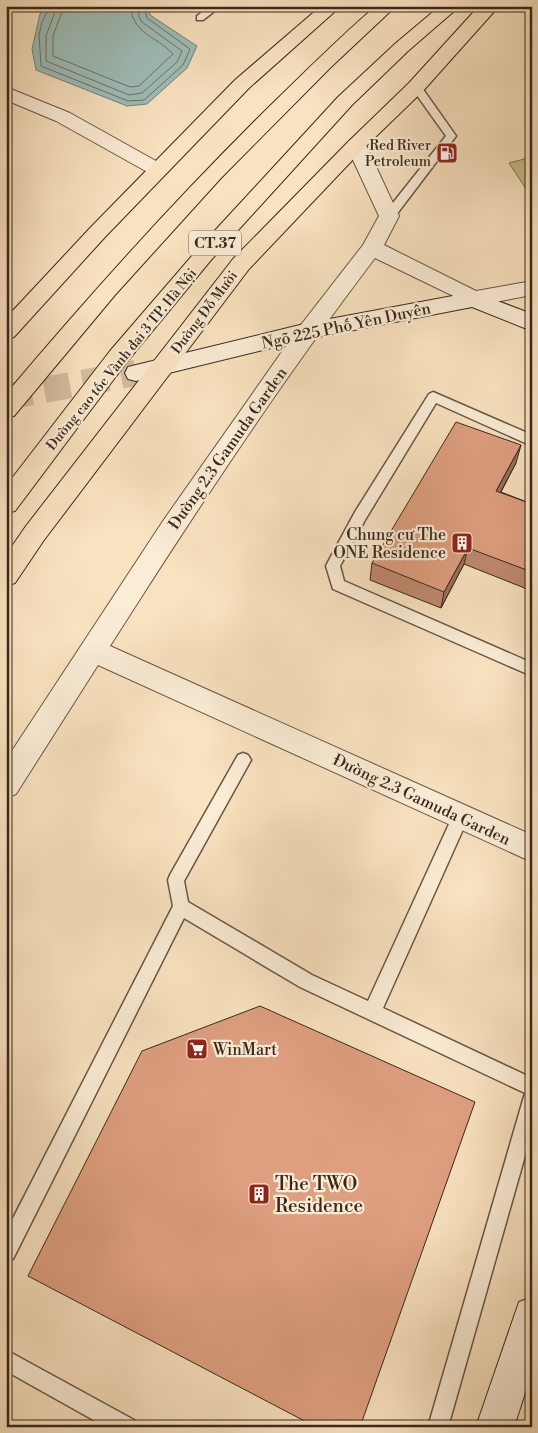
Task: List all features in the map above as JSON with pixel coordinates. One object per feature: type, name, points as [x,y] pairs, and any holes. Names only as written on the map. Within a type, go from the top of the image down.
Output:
[{"type":"main road","points":[[6,332],[98,232],[242,84],[332,6]]},
{"type":"main road","name":"CT.37","points":[[6,410],[154,236],[229,157],[362,27],[387,6]]},
{"type":"main road","name":"Đường cao tốc Vành đai 3 TP. Hà Nội","points":[[6,504],[118,357],[204,256],[345,101],[402,47],[451,6]]},
{"type":"main road","name":"Đường Đỗ Mười","points":[[6,576],[35,533],[240,264],[356,145],[416,87],[480,14],[490,6]]},
{"type":"street","points":[[6,93],[63,117],[158,170]]},
{"type":"street","points":[[356,145],[389,216]]},
{"type":"street","name":"Đường 2.3 Gamuda Garden","points":[[6,785],[172,528],[308,331],[372,248],[389,216]]},
{"type":"street","points":[[372,248],[474,299],[532,323]]},
{"type":"street","name":"Ngõ 225 Phố Yên Duyên","points":[[136,373],[308,331],[532,288]]},
{"type":"street","name":"Đường 2.3 Gamuda Garden","points":[[93,650],[532,849]]},
{"type":"street","points":[[496,1427],[532,1315]]},
{"type":"lane","points":[[200,18],[216,6]]},
{"type":"lane","points":[[389,216],[451,136],[416,87]]},
{"type":"lane","points":[[532,441],[433,397],[360,516],[333,566],[338,585],[532,670]]},
{"type":"lane","points":[[6,1252],[181,907],[176,880],[244,760]]},
{"type":"lane","points":[[373,1012],[460,816]]},
{"type":"lane","points":[[181,907],[306,981],[532,1086]]},
{"type":"lane","points":[[438,1427],[532,1099]]},
{"type":"lane","points":[[6,1360],[127,1427]]},
{"type":"shaded area","points":[[532,157],[532,198],[509,163]]},
{"type":"water","points":[[47,6],[149,6],[150,15],[197,46],[187,68],[147,104],[127,106],[36,70],[32,49],[40,14]]},
{"type":"building","name":"Chung cư The ONE Residence","points":[[456,422],[521,445],[496,491],[532,504],[532,572],[468,548],[444,592],[372,563]]},
{"type":"building","name":"The TWO Residence","points":[[260,1006],[475,1102],[360,1427],[316,1427],[28,1276],[142,1051]]},
{"type":"tunnel","points":[[6,397],[136,373]]},
{"type":"place","name":"Red River Petroleum","points":[[447,153]]},
{"type":"place","name":"Chung cư The ONE Residence","points":[[462,543]]},
{"type":"place","name":"WinMart","points":[[197,1049]]},
{"type":"place","name":"The TWO Residence","points":[[259,1194]]}]
